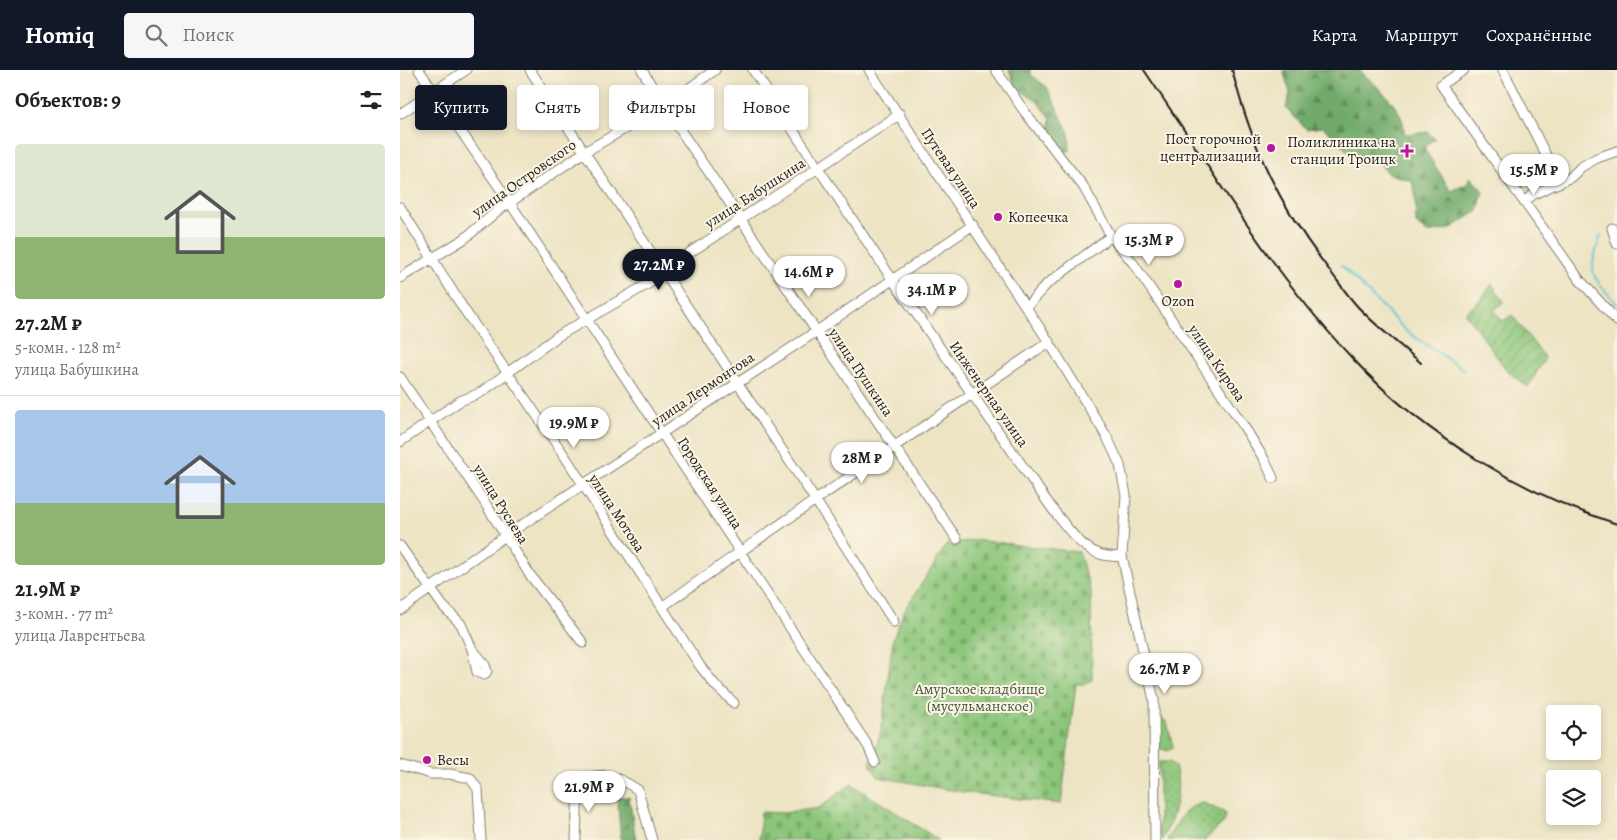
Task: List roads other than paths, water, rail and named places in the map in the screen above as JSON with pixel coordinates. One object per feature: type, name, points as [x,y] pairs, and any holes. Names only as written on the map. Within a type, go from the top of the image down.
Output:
[{"type":"street","name":"Городская улица","points":[[420,70],[430,85]]},
{"type":"street","points":[[443,85],[466,70]]},
{"type":"street","points":[[530,70],[662,271],[738,382],[894,622]]},
{"type":"street","name":"улица Пушкина","points":[[642,70],[651,85]]},
{"type":"street","name":"улица Островского","points":[[694,85],[715,70]]},
{"type":"street","name":"Инженерная улица","points":[[753,70],[892,279],[1050,507],[1069,530],[1093,553],[1110,558],[1122,556]]},
{"type":"street","name":"Путевая улица","points":[[869,70],[900,114],[1049,342],[1108,437],[1120,465],[1126,494],[1122,556],[1154,700],[1155,840]]},
{"type":"street","name":"улица Кирова","points":[[996,70],[1024,112],[1083,186],[1111,236],[1133,263],[1236,414],[1264,459],[1273,478]]},
{"type":"street","points":[[1464,70],[1441,85],[1579,279],[1617,321]]},
{"type":"street","points":[[1503,70],[1560,183]]},
{"type":"street","points":[[400,114],[415,104]]},
{"type":"street","name":"улица Бабушкина","points":[[400,442],[460,401],[480,393],[558,336],[652,281],[662,271],[740,218],[900,114]]},
{"type":"street","name":"Городская улица","points":[[460,130],[868,746],[875,762]]},
{"type":"street","name":"улица Островского","points":[[400,278],[464,239],[510,203],[584,153],[623,130]]},
{"type":"street","name":"улица Пушкина","points":[[680,130],[957,539]]},
{"type":"street","points":[[1524,202],[1534,194],[1560,183],[1597,158],[1617,151]]},
{"type":"street","name":"улица Мотова","points":[[400,208],[506,373],[582,484],[705,673],[724,696],[734,703]]},
{"type":"street","name":"улица Лермонтова","points":[[400,610],[582,484],[661,434],[973,225]]},
{"type":"street","points":[[1612,228],[1617,244]]},
{"type":"street","points":[[1026,307],[1048,284],[1111,236]]},
{"type":"street","points":[[662,607],[738,552],[1049,342]]},
{"type":"street","name":"улица Русяева","points":[[400,377],[430,420],[530,576],[583,643]]},
{"type":"street","points":[[400,546],[429,589],[461,624],[472,648]]},
{"type":"street","points":[[400,765],[431,774],[450,774],[470,778],[478,788],[482,840]]},
{"type":"street","points":[[576,840],[578,784],[590,776],[609,775],[638,790],[652,840]]},
{"type":"waterway","points":[[1601,235],[1594,258],[1594,272],[1601,286],[1617,304]]},
{"type":"waterway","points":[[1341,265],[1406,331],[1464,370]]},
{"type":"railway","points":[[1144,70],[1269,256],[1324,327],[1382,388],[1443,437],[1509,478],[1580,511],[1617,524]]},
{"type":"railway","points":[[1232,70],[1240,99],[1259,151],[1270,176],[1296,223],[1358,307],[1421,363]]},
{"type":"place","name":"Пост горочной централизации","points":[[1271,148]]},
{"type":"place","name":"Поликлиника на станции Троицк","points":[[1407,151]]},
{"type":"place","name":"Копеечка","points":[[998,217]]},
{"type":"place","name":"Ozon","points":[[1178,284]]},
{"type":"place","name":"Весы","points":[[427,760]]},
{"type":"park label","name":"Амурское кладбище (мусульманское)","points":[[980,698]]}]
